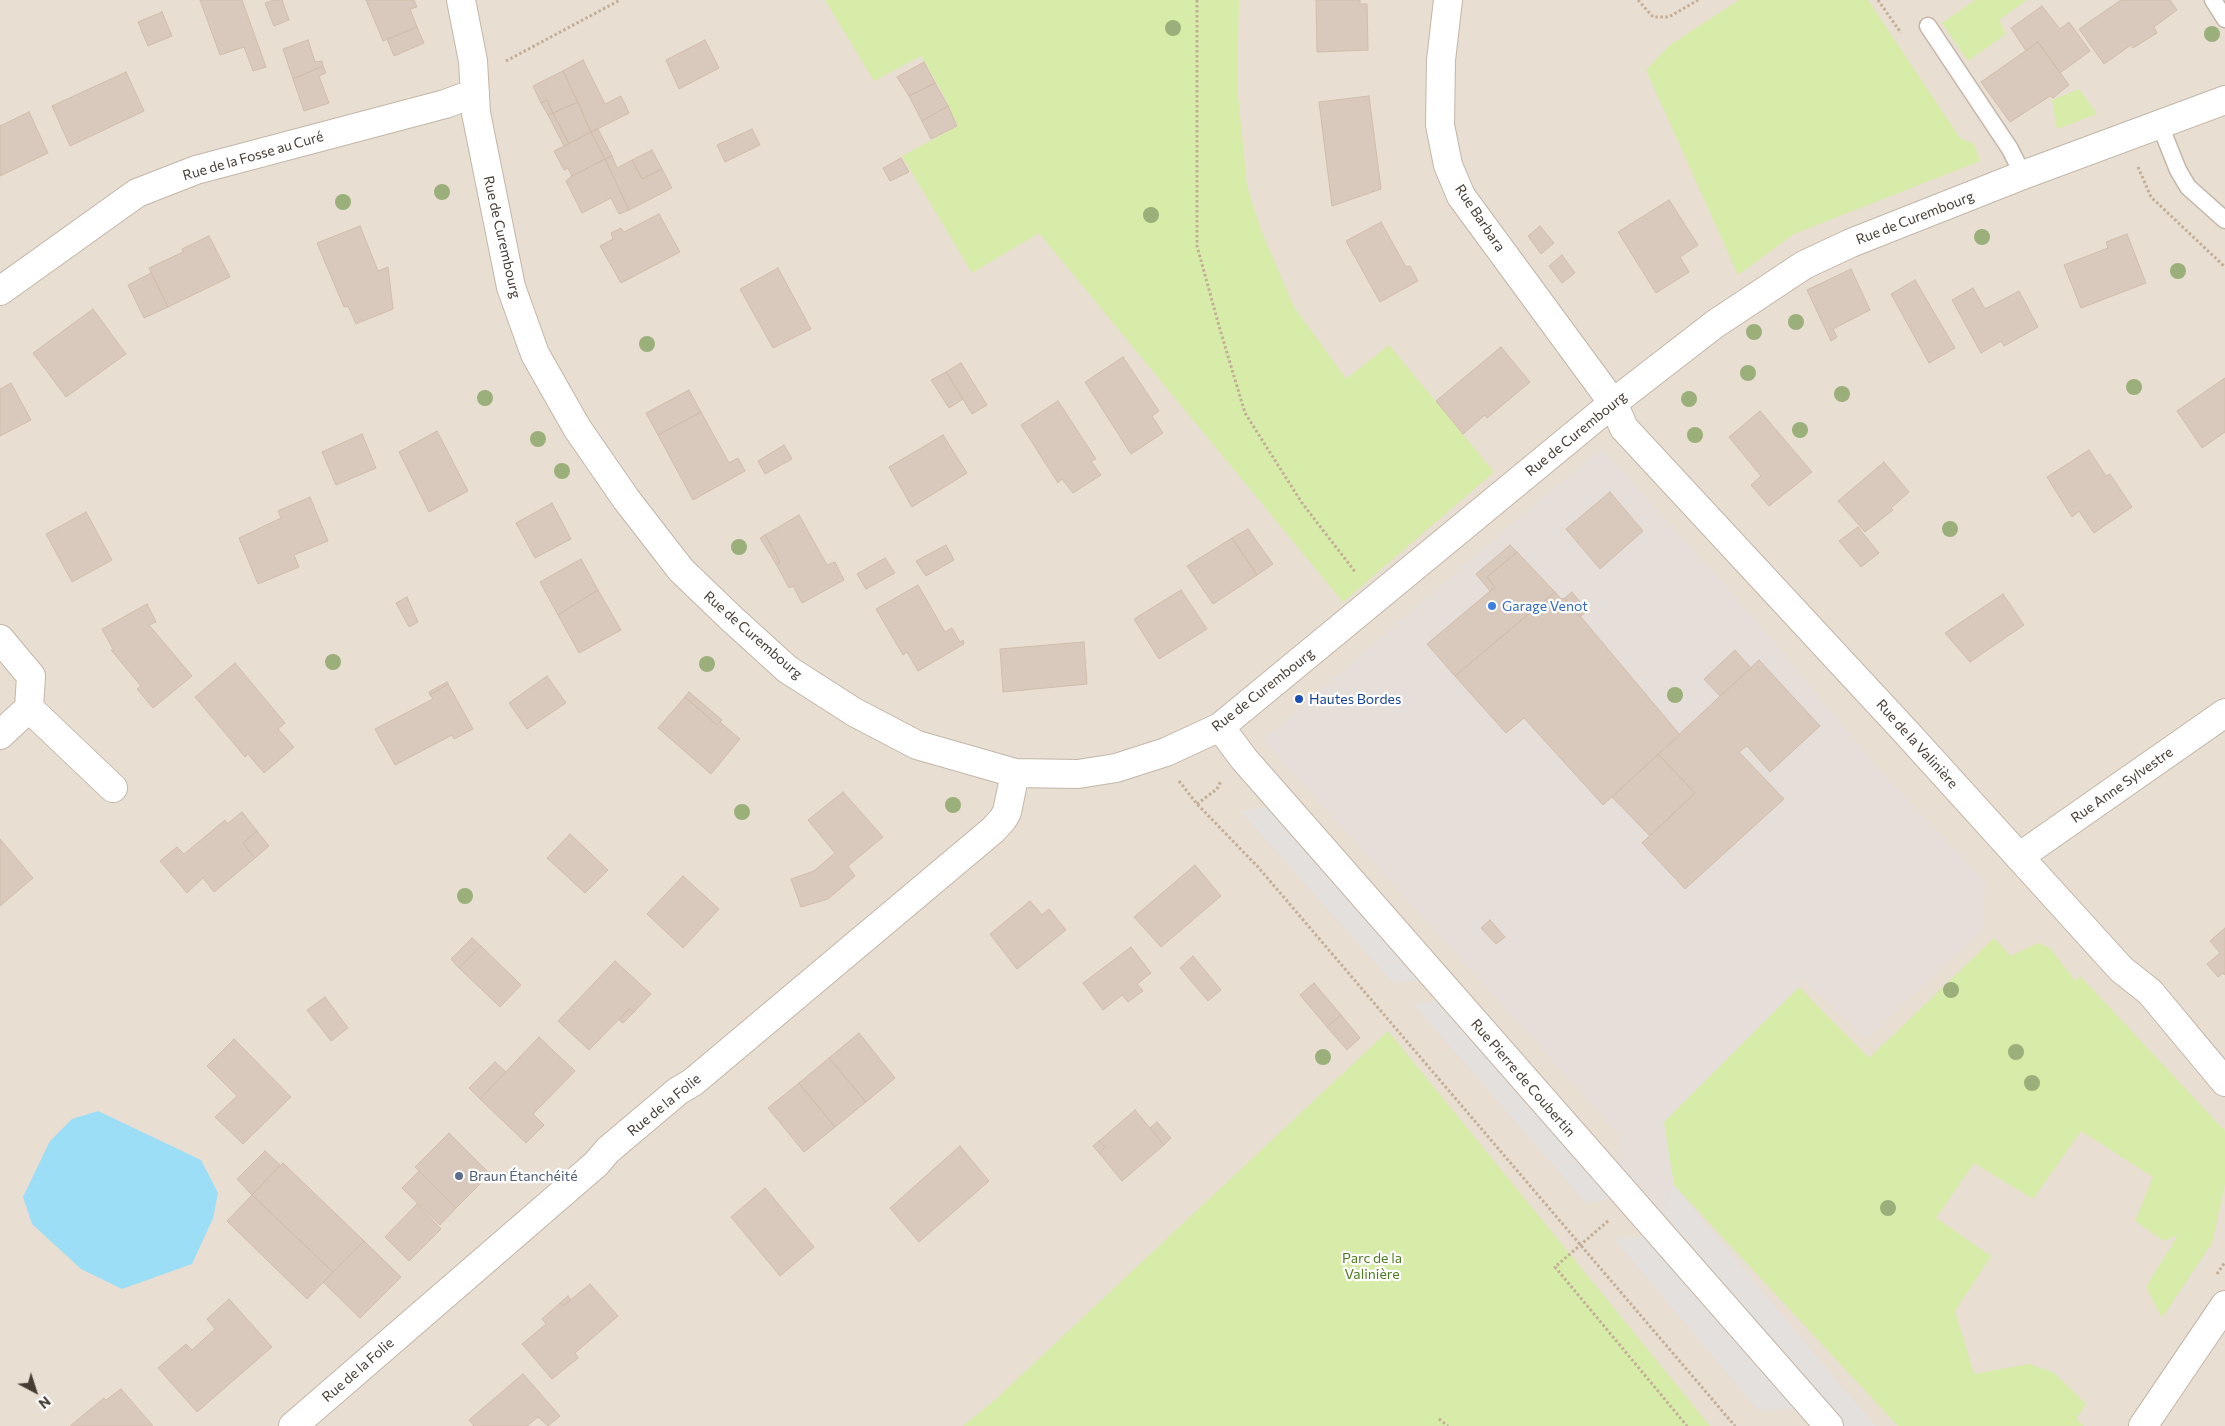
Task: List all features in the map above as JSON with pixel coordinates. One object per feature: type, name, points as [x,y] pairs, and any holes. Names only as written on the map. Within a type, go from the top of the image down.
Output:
[{"type":"street","name":"Rue de Curembourg","points":[[460,0],[473,61],[476,113],[511,287],[535,354],[577,428],[626,499],[681,570],[787,669],[854,712],[917,745],[1015,773],[1078,774],[1116,768],[1166,752],[1220,727],[1613,403],[1715,324],[1804,265],[1851,243],[2225,100]]},
{"type":"street","name":"Rue Barbara","points":[[1448,0],[1441,60],[1440,125],[1448,166],[1461,196],[1613,403]]},
{"type":"street","name":"Rue de la Fosse au Curé","points":[[0,291],[137,194],[196,170],[445,104],[475,93]]},
{"type":"street","name":"Rue de la Valinière","points":[[1613,403],[1624,428],[1906,732],[2121,969],[2150,992],[2225,1082]]},
{"type":"street","points":[[0,639],[31,676],[29,708],[0,735]]},
{"type":"street","points":[[29,708],[113,788]]},
{"type":"street","name":"Rue Anne Sylvestre","points":[[2019,857],[2225,712]]},
{"type":"street","name":"Rue Pierre de Coubertin","points":[[1220,727],[1244,759],[1826,1425]]},
{"type":"street","name":"Rue de la Folie","points":[[293,1426],[596,1164],[608,1150],[678,1091],[693,1082],[993,830],[1003,820],[1007,812],[1015,773]]},
{"type":"street","points":[[2143,1426],[2225,1305]]},
{"type":"lane","points":[[2214,0],[2225,19]]},
{"type":"lane","points":[[1928,26],[2010,149],[2023,176]]},
{"type":"lane","points":[[2160,124],[2178,170],[2188,187],[2225,220]]},
{"type":"path","points":[[506,68],[506,60],[620,0]]},
{"type":"path","points":[[1197,0],[1197,246],[1226,352],[1245,413],[1302,504],[1376,598]]},
{"type":"path","points":[[1638,0],[1653,17],[1669,17],[1698,0]]},
{"type":"path","points":[[1166,752],[1172,772],[1197,804],[1258,867],[1735,1426]]},
{"type":"path","points":[[1197,804],[1217,789],[1223,776]]},
{"type":"path","points":[[1631,1201],[1555,1267],[1687,1426]]},
{"type":"path","points":[[1439,1419],[1448,1426]]},
{"type":"shaded area","points":[[0,0],[2225,0],[2225,1426],[0,1426]]},
{"type":"shaded area","points":[[1602,449],[1750,613],[1883,774],[1985,881],[1983,929],[1866,1039],[1801,977],[1799,987],[1664,1122],[1674,1185],[1663,1212],[1615,1163],[1621,1137],[1263,740],[1537,502]]},
{"type":"shaded area","points":[[1273,806],[1423,980],[1393,983],[1240,811]]},
{"type":"shaded area","points":[[1441,1000],[1614,1198],[1586,1203],[1414,1005]]},
{"type":"shaded area","points":[[1674,1185],[1876,1426],[1840,1426],[1832,1418],[1663,1212]]},
{"type":"shaded area","points":[[1648,1236],[1795,1409],[1758,1410],[1614,1239]]},
{"type":"green space","points":[[825,0],[1239,0],[1237,85],[1247,186],[1261,230],[1294,307],[1346,379],[1389,345],[1494,472],[1343,602],[1039,233],[972,273],[902,156],[958,126],[942,92],[921,56],[874,81]]},
{"type":"green space","points":[[1739,0],[1868,0],[1960,138],[1974,144],[1980,161],[1794,234],[1738,275],[1646,70],[1670,45]]},
{"type":"green space","points":[[1975,0],[2027,0],[1999,20],[2006,34],[1968,61],[1942,23]]},
{"type":"green space","points":[[2079,89],[2097,114],[2057,129],[2052,100]]},
{"type":"green space","points":[[1994,938],[2011,956],[2038,943],[2050,948],[2075,981],[2080,976],[2225,1131],[2225,1184],[2212,1243],[2162,1318],[2146,1287],[2178,1235],[2164,1241],[2135,1221],[2153,1177],[2081,1131],[2033,1199],[1974,1163],[1936,1218],[1991,1256],[1955,1311],[1974,1374],[2029,1364],[2053,1372],[2086,1404],[2076,1419],[2084,1426],[1898,1426],[1674,1185],[1664,1122],[1799,987],[1869,1058]]},
{"type":"green space","name":"Parc de la Valinière","points":[[1388,1031],[1710,1426],[963,1426],[997,1398]]},
{"type":"water","points":[[98,1111],[201,1160],[218,1193],[213,1218],[192,1264],[122,1289],[81,1269],[32,1224],[23,1197],[50,1141],[72,1119]]},
{"type":"building","points":[[200,0],[242,0],[266,67],[253,71],[244,47],[220,55]]},
{"type":"building","points":[[282,0],[289,20],[274,26],[265,3]]},
{"type":"building","points":[[366,0],[414,0],[417,7],[410,9],[417,27],[383,41]]},
{"type":"building","points":[[1316,0],[1360,0],[1360,4],[1367,4],[1368,50],[1317,52]]},
{"type":"building","points":[[2121,0],[2170,0],[2177,10],[2154,27],[2157,33],[2133,48],[2131,45],[2104,64],[2079,29]]},
{"type":"building","points":[[2042,6],[2060,29],[2069,22],[2090,51],[2060,73],[2038,42],[2026,51],[2011,28]]},
{"type":"building","points":[[162,12],[172,36],[148,46],[138,22]]},
{"type":"building","points":[[417,27],[424,43],[394,56],[387,39]]},
{"type":"building","points":[[308,40],[315,62],[322,61],[323,66],[293,79],[283,49]]},
{"type":"building","points":[[705,40],[719,68],[679,89],[666,60]]},
{"type":"building","points":[[2038,42],[2069,85],[2053,98],[2050,96],[2010,122],[1981,82]]},
{"type":"building","points":[[583,60],[605,104],[621,96],[629,113],[591,132],[563,71]]},
{"type":"building","points":[[924,62],[935,83],[909,96],[897,77]]},
{"type":"building","points":[[323,66],[326,73],[319,76],[329,103],[304,111],[293,79]]},
{"type":"building","points":[[563,71],[578,102],[553,113],[547,100],[541,103],[533,86]]},
{"type":"building","points":[[126,72],[144,111],[70,146],[52,106]]},
{"type":"building","points":[[935,83],[948,106],[922,121],[909,96]]},
{"type":"building","points":[[1369,96],[1381,189],[1332,206],[1319,102]]},
{"type":"building","points":[[547,100],[553,113],[548,115],[541,103]]},
{"type":"building","points":[[578,102],[591,132],[569,144],[553,113]]},
{"type":"building","points":[[948,106],[957,126],[931,139],[922,121]]},
{"type":"building","points":[[29,112],[48,153],[0,176],[0,126]]},
{"type":"building","points":[[553,113],[569,144],[564,146],[548,115]]},
{"type":"building","points":[[598,129],[612,156],[605,159],[591,132]]},
{"type":"building","points":[[752,129],[760,145],[725,162],[717,145]]},
{"type":"building","points":[[591,132],[605,159],[572,176],[568,168],[564,170],[554,151]]},
{"type":"building","points":[[652,150],[662,169],[642,179],[632,160]]},
{"type":"building","points":[[612,156],[617,168],[632,160],[642,179],[662,169],[672,188],[629,210],[605,159]]},
{"type":"building","points":[[901,158],[909,172],[890,181],[883,168]]},
{"type":"building","points":[[605,159],[629,210],[619,214],[611,198],[582,213],[566,181]]},
{"type":"building","points":[[1669,200],[1698,245],[1680,257],[1689,272],[1656,293],[1618,232]]},
{"type":"building","points":[[659,214],[680,252],[621,283],[600,246],[613,239],[611,233],[621,228],[624,232]]},
{"type":"building","points":[[1381,222],[1406,267],[1410,266],[1418,281],[1380,302],[1346,241]]},
{"type":"building","points":[[360,226],[378,271],[388,267],[393,309],[356,324],[348,306],[344,307],[317,243]]},
{"type":"building","points":[[1540,226],[1554,243],[1541,254],[1528,236]]},
{"type":"building","points":[[2127,234],[2146,283],[2081,308],[2064,265],[2108,248],[2106,242]]},
{"type":"building","points":[[209,236],[230,277],[168,307],[149,268],[183,252],[182,249]]},
{"type":"building","points":[[1562,255],[1575,273],[1562,283],[1549,266]]},
{"type":"building","points":[[778,268],[811,329],[773,348],[740,289]]},
{"type":"building","points":[[1851,269],[1870,310],[1833,329],[1837,337],[1831,341],[1807,290]]},
{"type":"building","points":[[151,273],[168,307],[144,318],[128,285]]},
{"type":"building","points":[[1915,280],[1955,348],[1929,363],[1891,294]]},
{"type":"building","points":[[1973,288],[1985,309],[2019,291],[2038,327],[2004,346],[2001,341],[1981,353],[1952,300]]},
{"type":"building","points":[[93,309],[126,354],[66,397],[33,353]]},
{"type":"building","points":[[1501,347],[1530,382],[1487,418],[1485,415],[1463,434],[1436,401]]},
{"type":"building","points":[[1123,357],[1159,411],[1152,416],[1163,433],[1131,454],[1085,382]]},
{"type":"building","points":[[961,363],[987,405],[972,414],[946,372]]},
{"type":"building","points":[[946,372],[963,399],[949,408],[931,380]]},
{"type":"building","points":[[2225,378],[2225,432],[2202,448],[2177,411]]},
{"type":"building","points":[[11,383],[31,420],[0,436],[0,389]]},
{"type":"building","points":[[689,390],[701,412],[658,435],[646,413]]},
{"type":"building","points":[[1058,401],[1096,459],[1091,461],[1101,475],[1073,493],[1062,479],[1058,483],[1021,425]]},
{"type":"building","points":[[1760,411],[1812,472],[1769,506],[1751,485],[1761,476],[1729,437]]},
{"type":"building","points":[[701,412],[729,463],[738,458],[745,471],[693,500],[658,435]]},
{"type":"building","points":[[437,431],[468,491],[429,512],[399,452]]},
{"type":"building","points":[[362,434],[376,468],[336,485],[322,452]]},
{"type":"building","points":[[943,435],[967,473],[912,507],[889,467]]},
{"type":"building","points":[[784,445],[792,459],[765,474],[758,461]]},
{"type":"building","points":[[2089,450],[2106,476],[2110,474],[2132,507],[2094,533],[2079,511],[2072,517],[2047,477]]},
{"type":"building","points":[[1884,462],[1909,492],[1891,508],[1893,510],[1865,532],[1838,501]]},
{"type":"building","points":[[1610,492],[1643,531],[1600,569],[1566,529]]},
{"type":"building","points":[[310,497],[328,541],[294,555],[299,567],[258,584],[239,538],[281,518],[278,511]]},
{"type":"building","points":[[552,503],[571,539],[535,558],[516,523]]},
{"type":"building","points":[[86,512],[112,560],[72,582],[46,534]]},
{"type":"building","points":[[799,515],[827,565],[835,562],[844,580],[802,603],[793,586],[789,588],[776,564],[780,562],[765,535]]},
{"type":"building","points":[[1858,527],[1879,553],[1861,567],[1839,541]]},
{"type":"building","points":[[1248,529],[1273,564],[1257,575],[1232,538]]},
{"type":"building","points":[[765,535],[780,562],[776,564],[760,538]]},
{"type":"building","points":[[1232,538],[1257,575],[1213,604],[1187,566]]},
{"type":"building","points":[[946,545],[954,560],[926,576],[916,561]]},
{"type":"building","points":[[1510,545],[1517,552],[1487,577],[1495,587],[1490,591],[1476,574]]},
{"type":"building","points":[[1517,552],[1555,592],[1455,676],[1427,644],[1495,587],[1487,577]]},
{"type":"building","points":[[885,558],[895,573],[866,589],[857,574]]},
{"type":"building","points":[[581,559],[598,590],[558,615],[540,582]]},
{"type":"building","points":[[918,585],[945,632],[952,628],[960,642],[963,640],[964,644],[918,671],[907,652],[903,655],[876,609]]},
{"type":"building","points":[[598,590],[621,630],[579,653],[558,615]]},
{"type":"building","points":[[1181,590],[1207,629],[1159,659],[1134,619]]},
{"type":"building","points":[[1555,592],[1561,599],[1565,598],[1680,735],[1603,805],[1524,718],[1506,733],[1455,676]]},
{"type":"building","points":[[1572,592],[1587,611],[1580,617],[1565,598]]},
{"type":"building","points":[[2003,594],[2024,625],[1970,662],[1945,633]]},
{"type":"building","points":[[407,597],[418,622],[409,627],[396,603]]},
{"type":"building","points":[[147,604],[156,622],[149,625],[192,676],[153,708],[137,689],[141,686],[111,650],[114,651],[102,629]]},
{"type":"building","points":[[1084,642],[1087,684],[1003,692],[1000,649]]},
{"type":"building","points":[[1735,650],[1751,668],[1720,696],[1704,679]]},
{"type":"building","points":[[1759,660],[1820,726],[1770,772],[1747,746],[1739,752],[1784,799],[1685,889],[1642,843],[1695,793],[1658,754]]},
{"type":"building","points":[[235,663],[285,723],[278,729],[294,747],[264,773],[248,754],[245,757],[195,697]]},
{"type":"building","points":[[547,676],[566,703],[527,729],[509,703]]},
{"type":"building","points":[[447,682],[448,684],[430,695],[429,692]]},
{"type":"building","points":[[448,684],[473,729],[454,739],[452,735],[395,765],[375,729],[433,699],[430,695]]},
{"type":"building","points":[[689,692],[722,720],[717,725],[685,697]]},
{"type":"building","points":[[685,697],[717,725],[720,722],[740,739],[711,774],[658,728]]},
{"type":"building","points":[[1658,754],[1695,793],[1650,836],[1612,797]]},
{"type":"building","points":[[843,792],[883,837],[848,866],[855,876],[828,899],[801,907],[791,879],[814,871],[835,853],[808,820]]},
{"type":"building","points":[[242,812],[257,831],[243,843],[255,858],[214,892],[203,878],[187,893],[160,861],[177,847],[184,854],[225,820],[227,824]]},
{"type":"building","points":[[257,831],[269,846],[255,858],[243,843]]},
{"type":"building","points":[[570,834],[608,870],[585,893],[547,858]]},
{"type":"building","points":[[0,839],[33,878],[0,906]]},
{"type":"building","points":[[1195,865],[1221,896],[1161,947],[1134,917]]},
{"type":"building","points":[[683,876],[719,909],[683,948],[647,914]]},
{"type":"building","points":[[1030,901],[1042,915],[1049,909],[1066,930],[1017,969],[990,934]]},
{"type":"building","points":[[1490,920],[1505,937],[1496,944],[1481,928]]},
{"type":"building","points":[[2225,928],[2225,975],[2223,973],[2218,977],[2207,964],[2220,953],[2210,941]]},
{"type":"building","points":[[472,938],[481,946],[459,968],[451,959]]},
{"type":"building","points":[[481,946],[521,985],[500,1007],[459,968]]},
{"type":"building","points":[[1131,947],[1151,973],[1137,984],[1143,991],[1128,1002],[1122,995],[1103,1010],[1083,983]]},
{"type":"building","points":[[1193,956],[1221,990],[1208,1001],[1180,968]]},
{"type":"building","points":[[615,961],[651,994],[634,1012],[629,1009],[589,1050],[558,1021]]},
{"type":"building","points":[[1314,983],[1341,1015],[1327,1027],[1300,995]]},
{"type":"building","points":[[325,997],[348,1028],[331,1041],[307,1010]]},
{"type":"building","points":[[629,1009],[634,1012],[623,1023],[619,1020]]},
{"type":"building","points":[[1341,1015],[1360,1038],[1347,1050],[1327,1027]]},
{"type":"building","points":[[859,1033],[895,1078],[866,1102],[829,1058]]},
{"type":"building","points":[[539,1037],[575,1071],[533,1114],[544,1125],[526,1143],[480,1099]]},
{"type":"building","points":[[234,1039],[291,1097],[243,1144],[215,1117],[237,1096],[207,1066]]},
{"type":"building","points":[[829,1058],[866,1102],[835,1127],[799,1083]]},
{"type":"building","points":[[495,1062],[506,1072],[480,1099],[469,1088]]},
{"type":"building","points":[[799,1083],[835,1127],[804,1152],[768,1108]]},
{"type":"building","points":[[1135,1110],[1164,1145],[1122,1181],[1099,1153],[1105,1147],[1099,1141]]},
{"type":"building","points":[[1157,1122],[1171,1138],[1164,1145],[1150,1128]]},
{"type":"building","points":[[449,1133],[490,1174],[456,1208],[415,1167]]},
{"type":"building","points":[[1099,1141],[1105,1147],[1099,1153],[1093,1146]]},
{"type":"building","points":[[960,1146],[989,1181],[919,1242],[890,1208]]},
{"type":"building","points":[[265,1151],[280,1165],[252,1195],[237,1179]]},
{"type":"building","points":[[283,1163],[364,1241],[333,1272],[252,1195]]},
{"type":"building","points":[[419,1171],[456,1208],[440,1225],[402,1188]]},
{"type":"building","points":[[765,1188],[814,1247],[780,1276],[731,1217]]},
{"type":"building","points":[[252,1195],[333,1272],[307,1299],[227,1221]]},
{"type":"building","points":[[417,1204],[441,1229],[409,1261],[385,1237]]},
{"type":"building","points":[[364,1241],[401,1277],[360,1318],[323,1282]]},
{"type":"building","points":[[590,1284],[618,1316],[575,1353],[578,1358],[552,1379],[522,1344],[546,1324],[542,1319],[560,1303],[563,1306]]},
{"type":"building","points":[[568,1296],[571,1300],[563,1306],[560,1303]]},
{"type":"building","points":[[229,1299],[272,1347],[197,1412],[158,1368],[186,1344],[192,1350],[215,1329],[207,1319]]},
{"type":"building","points":[[523,1374],[560,1416],[548,1426],[538,1417],[527,1426],[474,1426],[469,1420]]},
{"type":"building","points":[[121,1389],[153,1426],[70,1426],[104,1398],[106,1400]]},
{"type":"place","name":"Garage Venot","points":[[1492,606]]},
{"type":"place","name":"Hautes Bordes","points":[[1299,699]]},
{"type":"place","name":"Braun Étanchéité","points":[[459,1176]]}]
